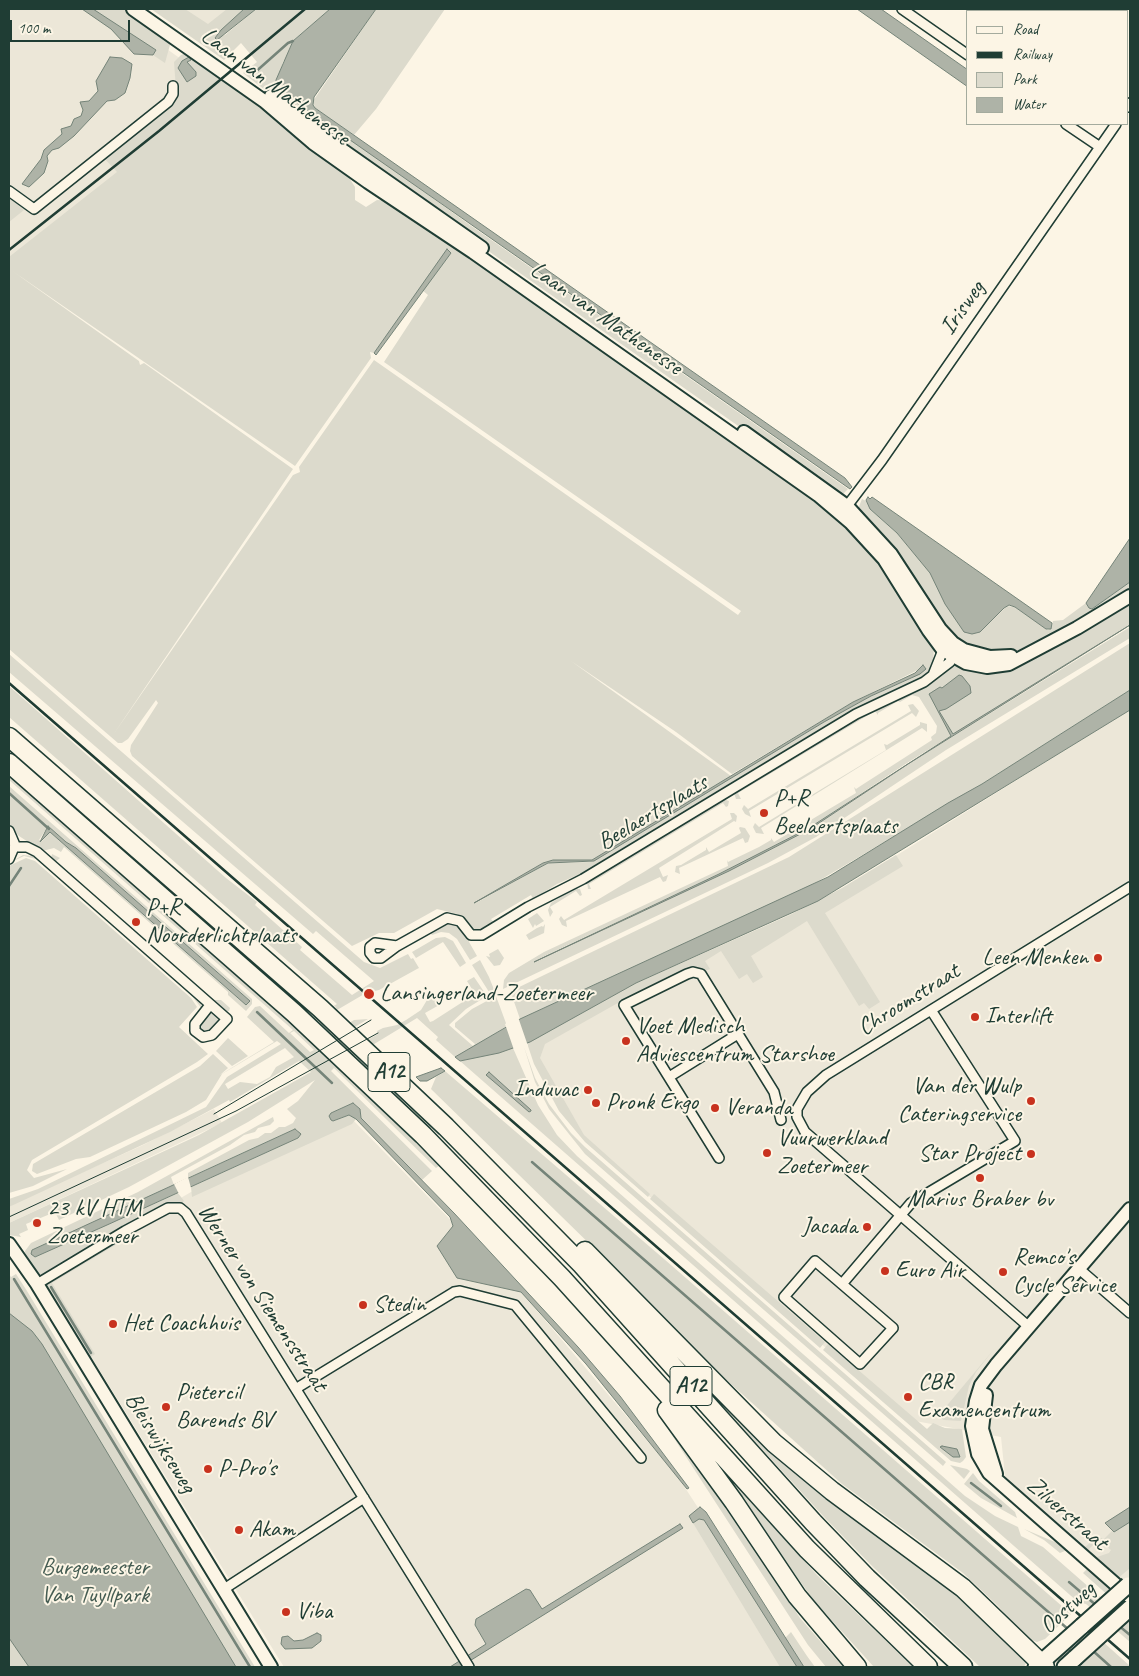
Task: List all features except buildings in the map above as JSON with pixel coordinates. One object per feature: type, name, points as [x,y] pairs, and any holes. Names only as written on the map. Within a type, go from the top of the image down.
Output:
[{"type":"highway","name":"A12","points":[[9,737],[314,1002],[422,1103],[553,1219],[774,1443],[838,1496],[963,1588],[1041,1666]]},
{"type":"highway","name":"A12","points":[[9,763],[233,958],[378,1091],[488,1199],[602,1321],[807,1549],[928,1667]]},
{"type":"highway","name":"A12","points":[[422,1103],[582,1265],[812,1522],[867,1578],[963,1667]]},
{"type":"highway","name":"A12","points":[[602,1321],[717,1478],[797,1596],[857,1667]]},
{"type":"main road","name":"Oostweg","points":[[1041,1666],[1060,1645],[1130,1588]]},
{"type":"main road","name":"Oostweg","points":[[1070,1662],[1130,1608]]},
{"type":"street","name":"Laan van Mathenesse","points":[[133,9],[264,101],[313,143],[368,182],[473,252],[818,495],[844,510]]},
{"type":"street","name":"Laan van Mathenesse","points":[[146,9],[262,90],[321,135],[844,510],[891,554],[940,629],[950,650],[964,650],[990,657],[1028,654],[1130,596]]},
{"type":"street","points":[[902,9],[966,54]]},
{"type":"street","points":[[9,192],[34,209],[168,102],[173,94],[173,86]]},
{"type":"street","points":[[1067,125],[1100,147]]},
{"type":"street","name":"Irisweg","points":[[844,510],[1115,125]]},
{"type":"street","name":"Beelaertsplaats","points":[[396,946],[447,918],[460,921],[471,935],[482,935],[528,907],[581,880],[862,710],[919,685],[933,675],[950,650]]},
{"type":"street","points":[[9,832],[14,838],[15,847],[9,859]]},
{"type":"street","points":[[15,847],[27,847],[37,852],[228,1019],[211,1036],[204,1037],[198,1034],[195,1024],[210,1005]]},
{"type":"street","name":"Chroomstraat","points":[[1028,1326],[805,1132],[797,1117],[797,1109],[807,1092],[826,1075],[1130,886]]},
{"type":"street","points":[[719,1158],[624,1005],[687,974],[697,972],[701,974],[774,1092],[781,1120]]},
{"type":"street","points":[[842,1284],[911,1203],[1015,1141],[930,1010]]},
{"type":"street","points":[[669,1077],[738,1034]]},
{"type":"street","name":"Werner von Siemensstraat","points":[[37,1284],[125,1231],[168,1208],[180,1208],[191,1218],[468,1666]]},
{"type":"street","name":"Zilverstraat","points":[[1130,1209],[1028,1326],[991,1373],[983,1404],[982,1430],[999,1481],[1130,1588]]},
{"type":"street","name":"Bleiswijkseweg","points":[[9,1244],[37,1284],[271,1667]]},
{"type":"street","points":[[815,1261],[842,1284],[893,1328],[860,1364],[784,1297],[815,1261]]},
{"type":"street","points":[[1078,1268],[1130,1313]]},
{"type":"street","points":[[297,1388],[454,1292],[460,1292],[516,1305],[641,1458]]},
{"type":"street","points":[[224,1589],[364,1498]]},
{"type":"shaded area","points":[[9,9],[111,9],[241,102],[9,285]]},
{"type":"shaded area","points":[[170,9],[234,9],[206,34]]},
{"type":"shaded area","points":[[1130,709],[1130,1586],[1105,1566],[1005,1476],[1001,1437],[910,1420],[635,1184],[581,1133],[530,1045],[659,977],[843,889]]},
{"type":"shaded area","points":[[214,1109],[222,1123],[9,1223],[9,1207],[20,1200],[141,1146]]},
{"type":"shaded area","points":[[350,1117],[523,1294],[678,1477],[802,1667],[284,1667],[39,1273],[145,1219],[191,1192]]},
{"type":"green space","points":[[93,9],[128,9],[171,41],[165,63],[153,55],[156,50]]},
{"type":"green space","points":[[151,9],[185,9],[208,24],[227,9],[244,9],[215,38],[225,35],[256,9],[330,9],[293,41],[287,58],[283,62],[276,85],[470,225],[848,489],[843,494],[824,486],[327,138],[243,73],[257,62],[241,43],[224,60]]},
{"type":"green space","points":[[376,9],[445,9],[376,109],[354,135],[315,108],[313,101]]},
{"type":"green space","points":[[188,52],[206,63],[346,173],[355,187],[355,200],[366,207],[377,200],[392,201],[828,507],[867,545],[934,646],[933,666],[930,671],[913,683],[861,706],[582,873],[557,884],[533,899],[531,895],[491,919],[494,923],[483,929],[473,929],[457,914],[437,909],[394,933],[379,933],[352,946],[132,756],[130,751],[131,745],[158,703],[156,700],[128,739],[118,743],[9,649],[9,257],[117,172],[104,158],[176,89],[174,62],[181,55]],"holes":[[[448,250],[451,253],[422,290],[428,295],[384,362],[741,611],[738,615],[374,360],[299,467],[300,472],[293,475],[113,735],[293,469],[144,363],[140,365],[139,361],[11,270],[295,466],[371,358],[370,352],[374,353]],[[571,661],[676,732],[732,774],[853,702],[920,669],[912,678],[871,696],[824,722],[589,862],[548,863],[474,904],[543,863],[553,860],[592,860],[731,776]]]},
{"type":"green space","points":[[9,198],[24,210],[9,222]]},
{"type":"green space","points":[[862,499],[868,502],[870,509],[897,533],[980,632],[1007,606],[1015,607],[1048,630],[1051,628],[1053,621],[1063,620],[1086,603],[1092,609],[1130,582],[1130,591],[1022,651],[998,655],[956,642],[858,509]]},
{"type":"green space","points":[[1130,599],[1130,625],[907,763],[809,828],[719,874],[534,961],[729,871],[810,829],[908,764],[1130,627],[1130,638],[946,750],[816,837],[768,863],[503,989],[504,980],[509,973],[544,952],[728,866],[727,860],[728,862],[759,847],[771,840],[771,838],[774,842],[856,793],[854,787],[856,789],[932,740],[931,737],[936,733],[937,726],[919,697],[912,695],[900,702],[898,701],[878,713],[878,715],[875,711],[738,793],[741,799],[736,799],[734,793],[870,710],[922,688],[954,666],[993,669]]},
{"type":"green space","points":[[1130,643],[1130,690],[982,784],[800,892],[520,1019],[511,993],[513,990],[789,857]]},
{"type":"green space","points":[[9,654],[364,962],[380,968],[408,954],[411,959],[413,958],[419,968],[379,990],[366,993],[337,1010],[335,1006],[298,1028],[332,1039],[339,1029],[354,1020],[368,1019],[320,1048],[332,1060],[378,1034],[377,1031],[406,1020],[421,1010],[427,1000],[435,994],[441,1004],[425,1013],[430,1022],[433,1021],[475,994],[467,981],[474,977],[487,996],[466,1009],[449,1025],[473,1046],[475,1044],[455,1027],[455,1023],[472,1009],[496,996],[507,1026],[455,1057],[436,1040],[438,1037],[417,1018],[338,1066],[439,1166],[436,1168],[334,1068],[331,1071],[432,1171],[422,1180],[361,1118],[360,1109],[353,1103],[331,1113],[334,1121],[349,1115],[353,1116],[356,1119],[352,1124],[192,1197],[191,1187],[298,1138],[298,1131],[295,1129],[188,1178],[188,1173],[249,1140],[293,1123],[296,1118],[287,1109],[298,1101],[315,1080],[248,1122],[129,1187],[59,1220],[55,1212],[26,1224],[28,1230],[19,1234],[21,1237],[9,1235],[9,1223],[199,1135],[311,1072],[299,1061],[230,1102],[229,1100],[170,1132],[9,1207],[9,1199],[38,1189],[206,1107],[227,1077],[281,1044],[277,1041],[222,1074],[206,1100],[186,1112],[90,1157],[76,1159],[37,1174],[32,1171],[33,1164],[200,1066],[213,1054],[228,1068],[220,1075],[274,1042],[247,1017],[255,1007],[260,1006],[289,1033],[293,1030],[9,780],[9,774],[234,970],[297,1028],[337,1004],[9,717],[9,686],[226,878],[257,902],[255,905],[302,947],[300,950],[352,995],[374,981],[316,931],[313,934],[9,672]],"holes":[[[294,1031],[314,1050],[310,1052],[290,1033]],[[285,1048],[294,1057],[276,1067],[270,1077],[257,1084],[240,1082],[228,1089],[225,1084]]]},
{"type":"green space","points":[[913,704],[919,711],[916,717],[912,713],[749,811],[751,817],[745,814],[742,809],[744,805],[748,809],[911,711],[908,705]]},
{"type":"green space","points":[[920,722],[927,724],[927,732],[922,728],[761,828],[764,834],[756,833],[753,827],[755,823],[759,827],[886,750],[884,744],[887,745],[920,725]]},
{"type":"green space","points":[[9,786],[252,999],[252,1004],[246,1011],[228,995],[228,992],[64,847],[61,852],[54,848],[42,851],[19,836],[9,826]],"holes":[[[48,826],[76,848],[250,1001],[246,1005],[50,832],[42,841],[39,840]]]},
{"type":"green space","points":[[723,799],[729,801],[728,806],[726,807],[723,803],[589,884],[591,889],[588,889],[587,881]]},
{"type":"green space","points":[[730,813],[734,813],[737,816],[736,822],[734,821],[659,868],[663,877],[668,875],[666,881],[663,882],[660,877],[566,921],[567,927],[562,925],[559,919],[561,916],[564,920],[732,819]]},
{"type":"green space","points":[[740,827],[745,828],[750,836],[748,842],[745,843],[743,838],[679,868],[680,874],[675,872],[676,866],[706,850],[706,847],[709,852],[741,833]]},
{"type":"green space","points":[[52,854],[60,858],[55,862],[212,1000],[221,1000],[230,1008],[229,1011],[226,1012],[207,997],[51,859]]},
{"type":"green space","points":[[23,855],[38,859],[201,1003],[202,1009],[192,996],[36,859],[24,856],[11,862]]},
{"type":"green space","points":[[896,855],[903,866],[825,913],[880,1002],[869,1009],[864,1003],[859,1006],[807,921],[751,956],[763,977],[753,983],[747,974],[739,979],[721,951],[705,961],[710,969],[704,971],[697,967],[688,970],[632,995],[545,1044],[540,1058],[584,1135],[650,1194],[648,1197],[585,1142],[559,1111],[534,1064],[527,1043],[636,983],[790,915],[842,888]]},
{"type":"green space","points":[[26,858],[35,861],[191,998],[197,1007],[179,1027],[208,1054],[32,1160],[27,1170],[34,1178],[67,1169],[33,1186],[9,1193],[9,866]]},
{"type":"green space","points":[[575,888],[580,889],[582,895],[580,896],[576,891],[550,907],[553,912],[550,917],[548,910],[551,903]]},
{"type":"green space","points":[[537,913],[544,921],[536,926],[535,924],[533,928],[528,919]]},
{"type":"green space","points":[[446,922],[454,922],[460,926],[477,956],[470,960],[457,939],[449,933],[441,932],[432,935],[430,932]]},
{"type":"green space","points":[[545,924],[544,933],[529,940],[526,935],[537,928],[543,927]]},
{"type":"green space","points":[[445,937],[453,941],[466,963],[460,967],[443,942],[416,958],[412,952],[436,938]]},
{"type":"green space","points":[[498,949],[504,958],[500,965],[494,966],[486,956],[490,957],[489,954]]},
{"type":"green space","points":[[480,960],[495,992],[489,992],[472,965]]},
{"type":"green space","points":[[211,1013],[218,1017],[218,1024],[211,1032],[205,1033],[199,1026],[208,1014]]},
{"type":"green space","points":[[228,1038],[248,1056],[232,1066],[216,1051]]},
{"type":"green space","points":[[524,1047],[535,1078],[549,1104],[571,1133],[585,1147],[946,1462],[943,1466],[585,1154],[549,1109],[535,1082]]},
{"type":"green space","points":[[513,1048],[538,1105],[557,1135],[577,1156],[965,1496],[995,1516],[1018,1527],[1021,1536],[1043,1547],[1130,1623],[1130,1642],[1086,1604],[1078,1602],[460,1061]]},
{"type":"green space","points":[[445,1071],[671,1265],[1071,1614],[1045,1639],[1037,1642],[1031,1640],[1023,1635],[998,1606],[963,1573],[842,1484],[691,1348],[603,1257],[431,1089],[436,1077]]},
{"type":"green space","points":[[273,1117],[274,1121],[270,1125],[258,1128],[255,1132],[244,1135],[230,1145],[171,1177],[174,1185],[31,1251],[35,1257],[178,1193],[184,1201],[181,1205],[136,1220],[42,1275],[38,1276],[26,1259],[25,1251],[31,1243],[138,1192]]},
{"type":"green space","points":[[654,1194],[825,1342],[820,1348],[650,1199]]},
{"type":"green space","points":[[125,1236],[127,1238],[52,1283],[95,1354],[89,1358],[46,1286]]},
{"type":"green space","name":"Burgemeester Van Tuyllpark","points":[[9,1274],[11,1277],[16,1274],[27,1291],[255,1667],[9,1667]]},
{"type":"green space","points":[[828,1344],[927,1429],[933,1423],[945,1428],[962,1429],[966,1457],[963,1461],[960,1463],[951,1461],[823,1350]]},
{"type":"green space","points":[[995,1348],[976,1372],[969,1386],[961,1421],[944,1420],[934,1415],[935,1412],[939,1415]]},
{"type":"green space","points":[[706,1388],[943,1578],[1027,1661],[1024,1667],[980,1667],[873,1567],[825,1518]]},
{"type":"green space","points":[[672,1428],[734,1515],[800,1618],[843,1667],[826,1667],[808,1645],[668,1429]]},
{"type":"green space","points":[[712,1460],[817,1575],[913,1667],[874,1667],[815,1602]]},
{"type":"green space","points":[[950,1465],[967,1469],[970,1471],[964,1479]]},
{"type":"green space","points":[[973,1473],[979,1481],[1015,1512],[1017,1518],[981,1498],[964,1484]]},
{"type":"green space","points":[[699,1519],[704,1520],[713,1533],[797,1667],[780,1667],[693,1523]]},
{"type":"green space","points":[[1130,1522],[1130,1568],[1117,1579],[1083,1549],[1092,1541],[1094,1544],[1088,1550],[1097,1557],[1109,1553],[1111,1550],[1099,1540],[1095,1543],[1093,1540],[1097,1536],[1104,1539],[1112,1531],[1114,1532]]},
{"type":"green space","points":[[1024,1529],[1055,1542],[1067,1550],[1060,1553],[1044,1540]]},
{"type":"green space","points":[[1088,1568],[1130,1604],[1130,1615],[1083,1573]]},
{"type":"green space","points":[[791,1632],[815,1667],[804,1667],[785,1638]]},
{"type":"green space","points":[[1102,1641],[1130,1666],[1130,1667],[1077,1667]]},
{"type":"water","points":[[82,9],[93,9],[156,50],[153,55],[134,54],[111,29]]},
{"type":"water","points":[[244,9],[256,9],[217,40],[215,38],[221,30]]},
{"type":"water","points":[[330,9],[376,9],[314,97],[313,105],[315,108],[845,478],[852,487],[850,489],[277,89],[276,80],[293,41]]},
{"type":"water","points":[[857,9],[881,9],[966,69],[966,86]]},
{"type":"water","points":[[110,57],[122,58],[132,64],[125,93],[115,100],[107,101],[74,136],[59,148],[52,150],[47,156],[48,161],[44,173],[29,187],[22,184],[41,159],[44,150],[62,134],[61,129],[71,126],[74,119],[81,116],[83,110],[80,102],[89,101],[98,91],[96,81]]},
{"type":"water","points":[[189,57],[191,60],[187,62],[196,72],[196,76],[187,82],[178,68],[182,61]]},
{"type":"water","points":[[447,249],[451,253],[376,355],[374,353]]},
{"type":"water","points":[[868,497],[870,499],[872,497],[1052,623],[1051,629],[1046,629],[1015,607],[1009,605],[980,632],[972,634],[964,632],[945,604],[930,573],[897,533],[870,509],[866,500]]},
{"type":"water","points":[[1130,538],[1130,582],[1092,609],[1089,608],[1086,603]]},
{"type":"water","points":[[1130,625],[908,764],[810,829],[729,871],[534,962],[719,874],[809,828],[951,736],[929,694],[940,687],[942,688],[959,675],[970,686],[971,693],[946,709],[939,711],[953,734]]},
{"type":"water","points":[[923,665],[926,669],[920,674],[871,696],[824,722],[594,861],[548,863],[474,903],[543,863],[553,860],[592,860],[853,702],[915,673]]},
{"type":"water","points":[[1130,690],[1130,710],[818,901],[636,983],[530,1042],[499,1053],[460,1061],[455,1057],[520,1019],[828,877],[982,784]]},
{"type":"water","points":[[48,826],[76,848],[250,1001],[246,1005],[50,832],[40,842]]},
{"type":"water","points":[[441,1068],[445,1071],[427,1081],[420,1081],[416,1077]]},
{"type":"water","points":[[489,1072],[531,1111],[529,1112],[486,1075]]},
{"type":"water","points":[[353,1103],[360,1109],[361,1118],[454,1213],[578,1347],[620,1396],[689,1488],[687,1489],[586,1364],[521,1292],[457,1278],[437,1246],[453,1226],[450,1217],[356,1119],[349,1115],[331,1120],[329,1116],[331,1113]]},
{"type":"water","points":[[295,1129],[301,1134],[298,1138],[35,1257],[31,1254],[32,1250]]},
{"type":"water","name":"Burgemeester Van Tuyllpark","points":[[9,1313],[32,1331],[42,1344],[236,1667],[29,1667],[9,1638]]},
{"type":"water","points":[[940,1447],[957,1449],[960,1457],[953,1457]]},
{"type":"water","points":[[700,1507],[706,1512],[804,1667],[797,1667],[704,1520],[699,1519],[693,1523],[689,1516]]},
{"type":"water","points":[[1130,1507],[1130,1522],[1114,1532],[1105,1523]]},
{"type":"water","points":[[680,1524],[683,1528],[460,1667],[450,1667],[486,1644],[475,1625],[476,1619],[526,1589],[530,1590],[542,1609]]},
{"type":"water","points":[[317,1633],[321,1635],[321,1641],[312,1648],[285,1649],[281,1644],[282,1637],[288,1636],[294,1641],[303,1640]]},
{"type":"pier","points":[[518,1017],[528,1046],[514,1050],[505,1024]]},
{"type":"pier","points":[[188,1177],[191,1188],[179,1194],[174,1184]]},
{"type":"waterway","points":[[252,75],[288,43],[293,41]]},
{"type":"waterway","points":[[9,793],[49,829]]},
{"type":"waterway","points":[[9,886],[21,868]]},
{"type":"waterway","points":[[257,1012],[332,1083]]},
{"type":"waterway","points":[[532,1162],[1069,1630]]},
{"type":"waterway","points":[[14,1279],[250,1667]]},
{"type":"waterway","points":[[51,1287],[91,1353]]},
{"type":"waterway","points":[[971,1483],[1001,1506]]},
{"type":"waterway","points":[[1069,1582],[1097,1606]]},
{"type":"waterway","points":[[1118,1625],[1130,1635]]},
{"type":"waterway","points":[[1092,1650],[1111,1667]]},
{"type":"tram line","points":[[214,1114],[371,1020]]},
{"type":"tram line","points":[[9,1217],[236,1111],[378,1033]]},
{"type":"railway","points":[[9,250],[159,131],[305,9]]},
{"type":"railway","points":[[9,683],[1130,1659]]},
{"type":"place","name":"P+R Beelaertsplaats","points":[[764,813]]},
{"type":"place","name":"P+R Noorderlichtplaats","points":[[136,922]]},
{"type":"place","name":"Leen Menken","points":[[1098,958]]},
{"type":"place","name":"Lansingerland-Zoetermeer","points":[[369,994]]},
{"type":"place","name":"Interlift","points":[[975,1017]]},
{"type":"place","name":"Voet Medisch Adviescentrum Starshoe","points":[[626,1041]]},
{"type":"place","name":"Induvac","points":[[588,1090]]},
{"type":"place","name":"Van der Wulp Cateringservice","points":[[1031,1101]]},
{"type":"place","name":"Pronk Ergo","points":[[596,1103]]},
{"type":"place","name":"Veranda","points":[[715,1108]]},
{"type":"place","name":"Vuurwerkland Zoetermeer","points":[[767,1153]]},
{"type":"place","name":"Star Project","points":[[1031,1154]]},
{"type":"place","name":"Marius Braber bv","points":[[980,1178]]},
{"type":"place","name":"23 kV HTM Zoetermeer","points":[[37,1223]]},
{"type":"place","name":"Jacada","points":[[867,1227]]},
{"type":"place","name":"Euro Air","points":[[885,1271]]},
{"type":"place","name":"Remco's Cycle Service","points":[[1003,1272]]},
{"type":"place","name":"Stedin","points":[[363,1305]]},
{"type":"place","name":"Het Coachhuis","points":[[113,1324]]},
{"type":"place","name":"CBR Examencentrum","points":[[908,1397]]},
{"type":"place","name":"Pietercil Barends BV","points":[[166,1407]]},
{"type":"place","name":"P-Pro's","points":[[208,1469]]},
{"type":"place","name":"Akam","points":[[239,1530]]},
{"type":"place","name":"Viba","points":[[286,1612]]}]
